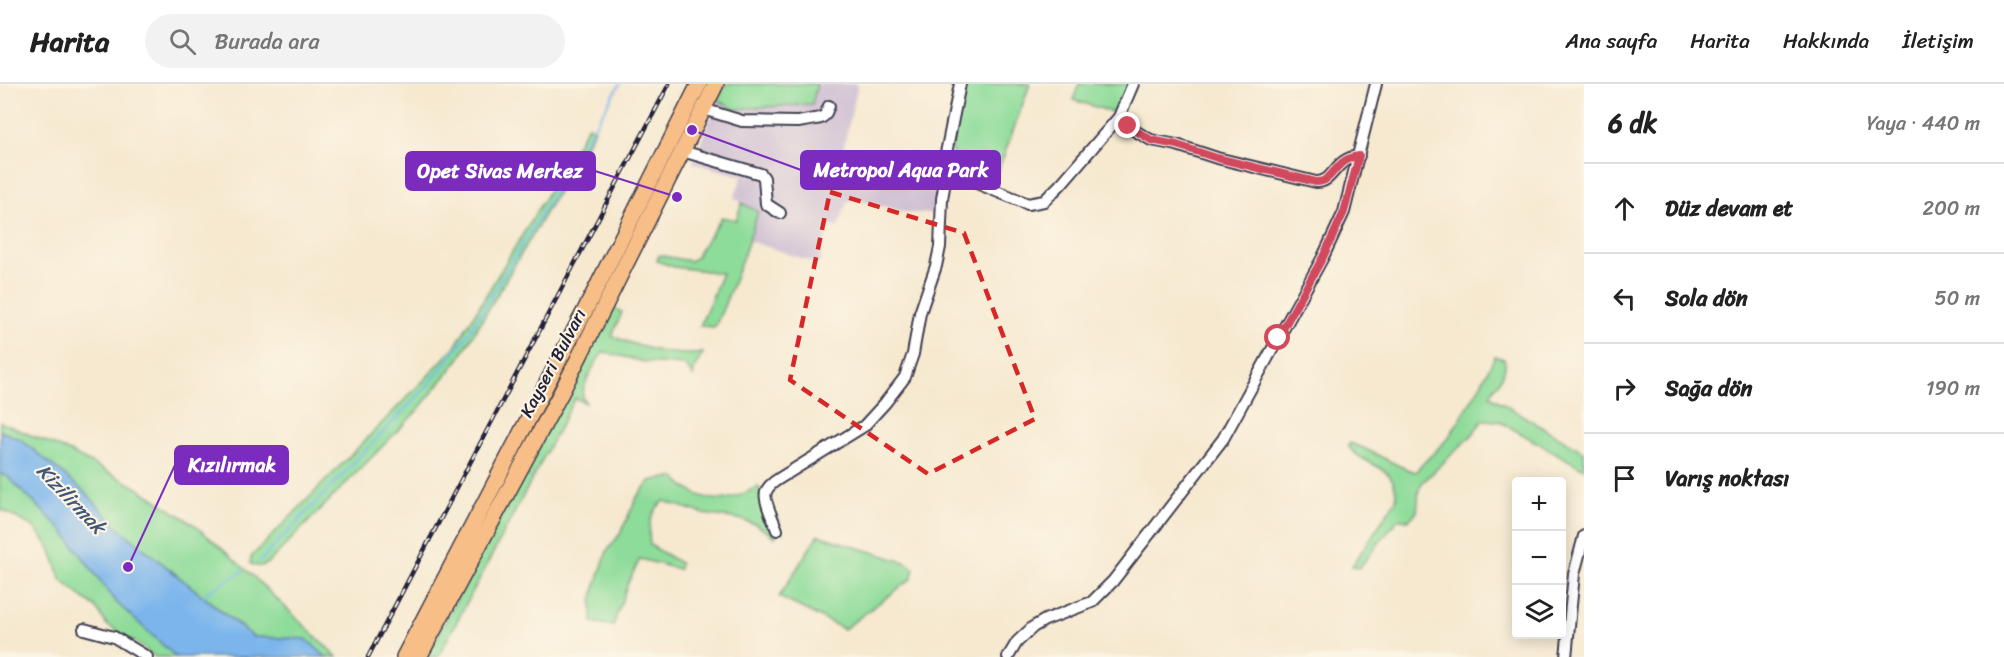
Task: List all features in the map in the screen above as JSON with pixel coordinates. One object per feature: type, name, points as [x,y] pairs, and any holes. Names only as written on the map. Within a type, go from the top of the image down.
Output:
[{"type":"highway","name":"Kayseri Bulvarı","points":[[404,657],[592,297],[699,84]]},
{"type":"highway","name":"Kayseri Bulvarı","points":[[419,657],[562,391],[716,84]]},
{"type":"street","points":[[777,530],[765,498],[765,492],[769,486],[864,426],[905,377],[913,354],[920,313],[940,247],[944,163],[960,84]]},
{"type":"street","points":[[945,174],[962,177],[1028,204],[1044,201],[1119,117],[1133,84]]},
{"type":"street","points":[[1008,657],[1017,642],[1033,627],[1092,602],[1113,581],[1223,439],[1344,212],[1376,84]]},
{"type":"street","points":[[703,110],[742,121],[798,122],[821,118],[829,106]]},
{"type":"street","points":[[1119,117],[1133,130],[1151,140],[1316,182],[1322,182],[1328,178],[1341,161],[1359,156]]},
{"type":"street","points":[[682,151],[761,174],[764,178],[766,204],[780,213]]},
{"type":"street","points":[[1566,657],[1574,574],[1584,536]]},
{"type":"street","points":[[84,629],[114,637],[147,657]]},
{"type":"highlighted area","points":[[830,192],[964,233],[1035,419],[928,474],[790,380]]},
{"type":"shaded area","points":[[817,84],[858,84],[839,167],[938,193],[938,213],[910,213],[854,199],[847,202],[838,228],[829,226],[819,264],[749,241],[758,212],[734,198],[742,176],[692,163],[718,100],[734,109],[811,104]]},
{"type":"green space","points":[[726,84],[817,84],[812,104],[734,109],[718,100]]},
{"type":"green space","points":[[964,84],[1030,84],[995,180],[962,173],[956,167],[953,158],[952,145],[956,118]]},
{"type":"green space","points":[[1079,84],[1130,84],[1115,113],[1073,100]]},
{"type":"green space","points":[[588,126],[595,129],[459,359],[418,410],[270,561],[260,566],[250,563],[251,557],[456,345]]},
{"type":"green space","points":[[742,203],[758,212],[715,327],[700,326],[722,273],[674,267],[657,261],[659,255],[690,261],[695,258],[722,217],[736,220]]},
{"type":"green space","points":[[612,307],[622,312],[612,336],[657,350],[680,354],[703,353],[693,376],[685,365],[645,362],[604,352],[601,355],[584,389],[583,398],[586,403],[575,398],[438,657],[426,657]]},
{"type":"green space","points":[[1495,356],[1504,359],[1505,369],[1490,396],[1584,452],[1584,469],[1499,421],[1483,420],[1471,436],[1422,483],[1419,489],[1417,512],[1409,520],[1398,519],[1359,568],[1352,566],[1396,500],[1392,479],[1379,467],[1355,453],[1348,446],[1350,443],[1415,472],[1449,437],[1478,390]]},
{"type":"green space","points":[[0,422],[68,451],[136,487],[195,525],[253,576],[337,657],[326,657],[306,639],[254,637],[116,526],[86,493],[20,439],[0,431]]},
{"type":"green space","points":[[0,474],[7,476],[64,532],[116,602],[176,657],[155,657],[107,625],[96,608],[62,581],[50,548],[34,527],[0,509]]},
{"type":"green space","points":[[676,478],[692,492],[720,500],[758,487],[775,513],[780,526],[775,537],[755,524],[739,519],[704,514],[664,501],[652,515],[649,532],[650,545],[680,563],[679,569],[640,559],[628,583],[613,626],[592,622],[592,601],[607,551],[620,534],[637,497],[650,481]]},
{"type":"green space","points":[[818,535],[907,563],[914,569],[911,579],[844,629],[779,597]]},
{"type":"water","name":"Kizilirmak","points":[[0,431],[20,439],[86,493],[116,526],[253,637],[306,639],[326,657],[176,657],[116,602],[64,532],[7,476],[0,474]]},
{"type":"waterway","points":[[260,561],[428,385],[465,339],[620,84]]},
{"type":"waterway","points":[[202,596],[243,571]]},
{"type":"railway","points":[[368,657],[669,84]]},
{"type":"place","name":"Metropol Aqua Park","points":[[692,130]]},
{"type":"place","name":"Opet Sivas Merkez","points":[[677,197]]},
{"type":"place","name":"Kızılırmak","points":[[128,567]]},
{"type":"route","points":[[1128,126],[1151,140],[1316,182],[1322,182],[1328,178],[1341,161],[1359,156],[1344,212],[1323,257],[1278,338]]}]
